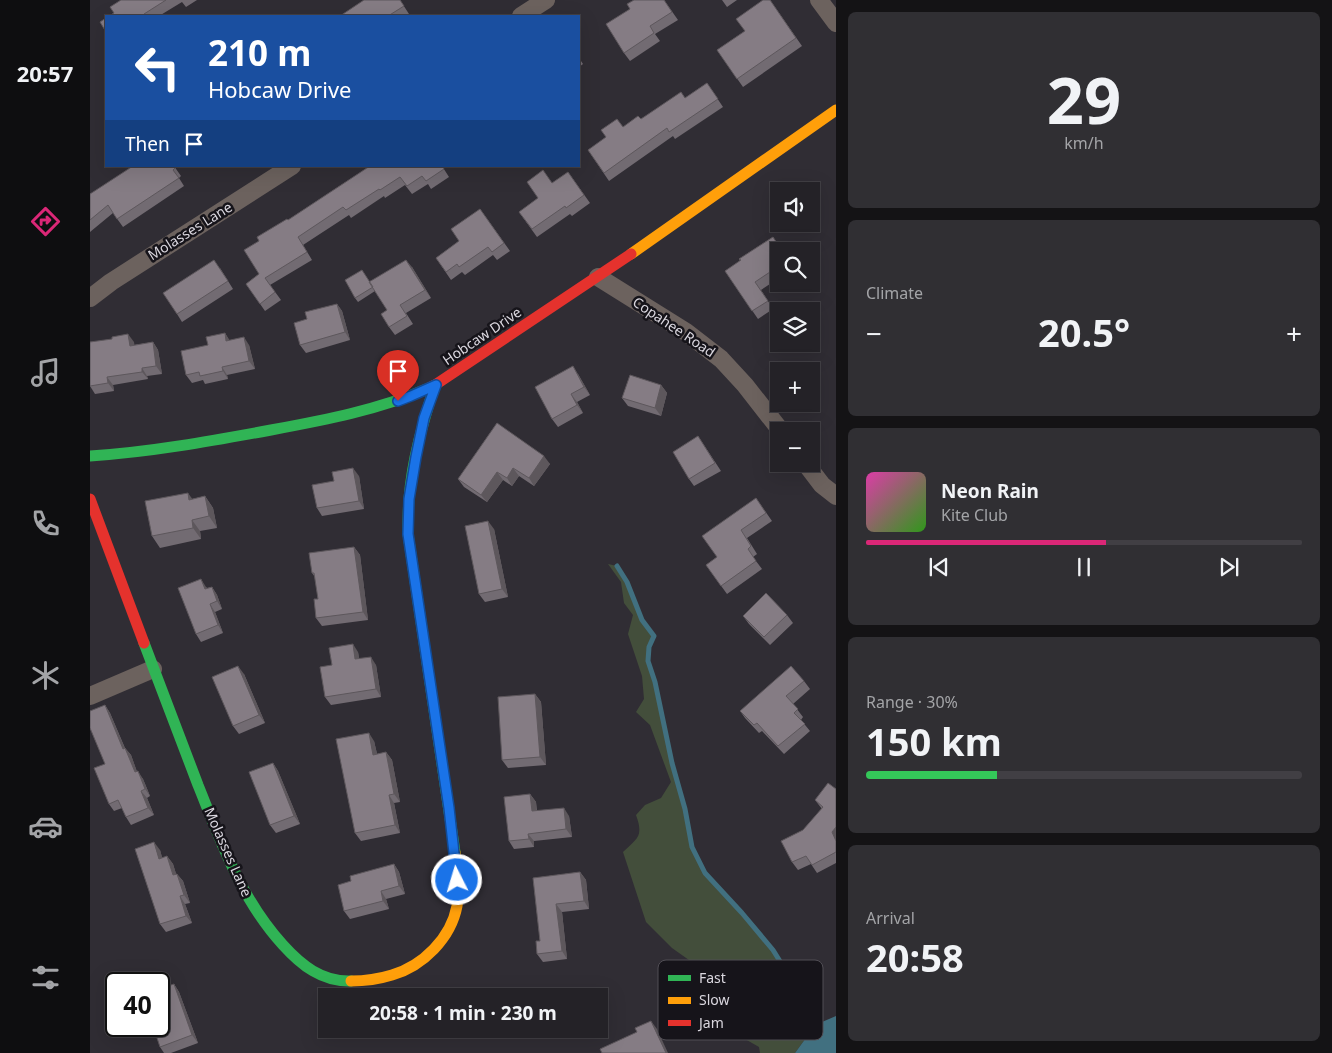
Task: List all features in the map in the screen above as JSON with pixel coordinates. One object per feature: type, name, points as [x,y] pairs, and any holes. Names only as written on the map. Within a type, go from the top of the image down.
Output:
[{"type":"street","points":[[523,15],[546,0]]},
{"type":"street","points":[[819,0],[836,23]]},
{"type":"street","name":"Hobcaw Drive","points":[[90,456],[117,455],[192,444],[303,424],[360,412],[411,396],[436,385],[598,277],[836,110]]},
{"type":"street","name":"Molasses Lane","points":[[90,298],[111,282],[290,167]]},
{"type":"street","name":"Copahee Road","points":[[598,277],[686,332],[721,359],[745,385],[774,422]]},
{"type":"street","name":"Molasses Lane","points":[[90,498],[191,766],[235,874],[256,910],[284,946],[311,971],[331,980],[353,982],[393,975],[418,964],[432,952],[444,937],[454,916],[458,898],[448,801],[408,534],[409,499],[416,457],[424,418],[436,385]]},
{"type":"street","points":[[812,472],[822,485],[836,496]]},
{"type":"street","points":[[90,696],[153,669]]},
{"type":"green space","points":[[608,564],[617,566],[627,582],[642,620],[654,636],[650,644],[648,661],[655,682],[692,847],[704,871],[773,950],[779,960],[689,960],[672,948],[646,922],[623,852],[638,836],[639,828],[636,815],[645,805],[661,798],[671,782],[650,725],[636,712],[644,699],[642,676],[628,634],[633,615],[624,603],[621,582]]},
{"type":"green space","points":[[747,1040],[804,1040],[795,1053],[760,1053],[759,1047]]},
{"type":"water","points":[[836,1016],[836,1053],[795,1053],[804,1040],[823,1040],[823,1022]]},
{"type":"building","points":[[121,0],[166,0],[145,15],[111,15],[114,13],[110,7]]},
{"type":"building","points":[[364,0],[400,0],[404,6],[390,15],[342,15]]},
{"type":"building","points":[[634,0],[664,0],[672,12],[650,26],[654,33],[624,53],[606,24],[630,9],[627,4]]},
{"type":"building","points":[[763,0],[770,0],[796,38],[737,79],[717,50],[745,31],[736,19]]},
{"type":"building","points":[[105,19],[105,30],[100,22]]},
{"type":"building","points":[[707,83],[718,99],[669,132],[667,128],[604,173],[588,150],[606,137],[601,130],[617,119],[623,127],[638,116],[641,119],[681,92],[685,98]]},
{"type":"building","points":[[131,167],[174,167],[173,170],[179,178],[117,219],[108,205],[90,220],[90,194]]},
{"type":"building","points":[[368,167],[443,167],[444,169],[426,181],[422,176],[407,186],[400,177],[346,210],[343,207],[298,237],[307,252],[265,278],[275,292],[260,304],[246,284],[259,274],[244,250],[259,241],[257,237],[288,220]]},
{"type":"building","points":[[543,170],[552,183],[568,172],[584,195],[532,229],[519,212],[538,198],[527,182]]},
{"type":"building","points":[[480,209],[504,243],[492,252],[488,247],[459,267],[457,264],[446,272],[436,258],[459,241],[451,229]]},
{"type":"building","points":[[773,237],[776,242],[770,242],[770,272],[755,282],[768,301],[752,311],[725,271],[741,260],[739,259]]},
{"type":"building","points":[[214,260],[228,281],[177,314],[163,293]]},
{"type":"building","points":[[406,260],[425,290],[400,305],[407,316],[389,327],[381,314],[387,310],[369,282]]},
{"type":"building","points":[[362,270],[373,287],[355,298],[345,280]]},
{"type":"building","points":[[337,304],[345,332],[300,345],[294,323],[307,319],[305,312]]},
{"type":"building","points":[[225,333],[226,341],[244,337],[249,361],[222,367],[223,371],[200,376],[199,372],[186,375],[181,351],[208,345],[206,337]]},
{"type":"building","points":[[128,334],[130,346],[153,342],[156,366],[142,368],[142,372],[107,377],[108,383],[90,386],[90,342],[112,339],[112,337]]},
{"type":"building","points":[[573,366],[584,387],[571,394],[577,405],[552,419],[535,387]]},
{"type":"building","points":[[630,375],[661,385],[655,408],[622,398]]},
{"type":"building","points":[[497,423],[544,456],[529,478],[513,468],[507,478],[497,472],[481,495],[458,479]]},
{"type":"building","points":[[698,436],[715,463],[689,479],[673,452]]},
{"type":"building","points":[[353,468],[359,501],[317,508],[312,485],[334,481],[332,472]]},
{"type":"building","points":[[188,493],[189,500],[205,496],[209,516],[192,520],[193,528],[152,536],[145,501]]},
{"type":"building","points":[[756,498],[766,513],[741,530],[751,546],[748,549],[756,561],[721,586],[706,565],[717,557],[702,536]]},
{"type":"building","points":[[488,521],[502,589],[479,594],[465,526]]},
{"type":"building","points":[[354,547],[363,612],[316,618],[314,599],[318,599],[309,553]]},
{"type":"building","points":[[201,579],[205,589],[212,587],[217,601],[210,604],[218,625],[196,634],[178,588]]},
{"type":"building","points":[[766,593],[787,615],[764,637],[743,616]]},
{"type":"building","points":[[353,644],[355,659],[371,657],[376,689],[325,697],[320,667],[332,665],[329,648]]},
{"type":"building","points":[[238,666],[259,715],[233,726],[212,677]]},
{"type":"building","points":[[791,666],[804,681],[786,696],[798,709],[794,713],[805,724],[778,746],[757,723],[754,725],[740,711]]},
{"type":"building","points":[[535,694],[540,757],[502,760],[498,697]]},
{"type":"building","points":[[105,705],[123,749],[125,748],[135,772],[138,771],[145,789],[141,791],[148,808],[126,817],[118,800],[109,804],[94,768],[105,764],[90,728],[90,711]]},
{"type":"building","points":[[369,733],[373,755],[386,752],[394,794],[389,795],[395,825],[355,833],[336,739]]},
{"type":"building","points":[[273,763],[294,816],[270,825],[249,772]]},
{"type":"building","points":[[828,783],[836,789],[836,827],[832,832],[836,841],[836,852],[812,865],[806,856],[792,862],[781,841],[803,830],[823,807],[815,800]]},
{"type":"building","points":[[530,794],[532,811],[564,808],[566,829],[528,834],[529,839],[509,841],[504,797]]},
{"type":"building","points":[[154,842],[159,859],[167,856],[173,875],[177,874],[184,895],[180,896],[186,916],[160,924],[135,849]]},
{"type":"building","points":[[394,864],[399,886],[381,891],[383,901],[344,911],[338,885],[351,881],[350,876]]},
{"type":"building","points":[[580,872],[584,901],[556,904],[562,951],[537,954],[536,941],[540,941],[533,878]]},
{"type":"building","points":[[174,984],[192,1035],[160,1047],[157,1037],[170,1037],[170,985]]},
{"type":"building","points":[[651,1021],[658,1040],[660,1040],[666,1053],[602,1053],[600,1049],[637,1032],[635,1028]]},
{"type":"waterway","points":[[617,566],[627,582],[642,620],[654,636],[649,647],[648,661],[655,682],[692,847],[705,873],[742,913],[779,960]]},
{"type":"traffic: fast","points":[[435,385],[415,456],[410,484],[408,534],[455,852]]},
{"type":"traffic: fast","points":[[90,456],[181,446],[351,414],[410,396],[429,388]]},
{"type":"traffic: fast","points":[[144,643],[215,828],[233,869],[255,909],[283,945],[297,959],[321,975],[340,981],[351,981]]},
{"type":"traffic: slow","points":[[631,254],[836,110]]},
{"type":"traffic: slow","points":[[351,981],[377,979],[403,971],[425,958],[442,940],[454,918],[457,906],[458,886],[455,852]]},
{"type":"traffic: jam","points":[[429,388],[631,254]]},
{"type":"traffic: jam","points":[[90,499],[144,643]]},
{"type":"route","points":[[398,401],[436,385],[424,418],[416,457],[409,499],[408,534],[449,808],[457,880]]}]
